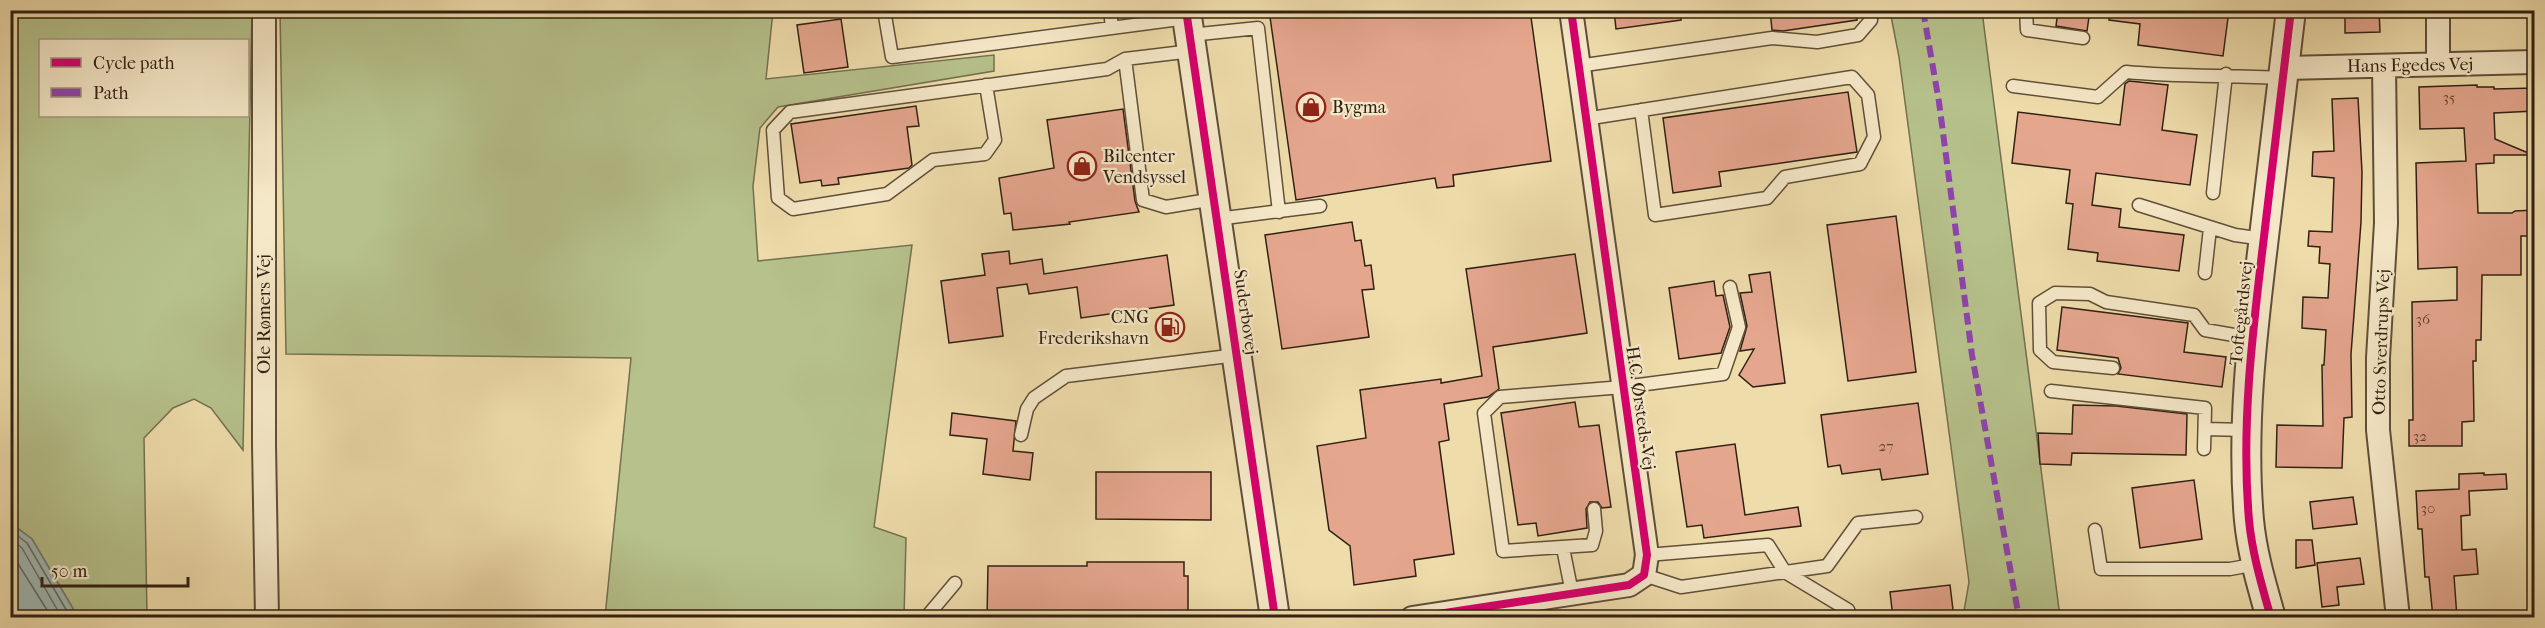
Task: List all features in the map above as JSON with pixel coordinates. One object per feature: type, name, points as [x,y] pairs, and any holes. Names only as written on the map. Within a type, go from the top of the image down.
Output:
[{"type":"street","name":"Ole Rømers Vej","points":[[264,10],[264,445],[267,618]]},
{"type":"street","name":"H.C. Ørsteds Vej","points":[[1571,10],[1646,565]]},
{"type":"street","name":"Toftegårdsvej","points":[[2271,618],[2257,564],[2250,523],[2246,430],[2251,338],[2291,10]]},
{"type":"street","points":[[2438,10],[2438,64]]},
{"type":"street","name":"Suderbovej","points":[[1189,29],[1275,618]]},
{"type":"street","name":"Hans Egedes Vej","points":[[2284,73],[2384,66],[2535,62]]},
{"type":"street","name":"Otto Sverdrups Vej","points":[[2384,66],[2386,223],[2378,358],[2378,430],[2398,618]]},
{"type":"street","points":[[1420,617],[1504,611],[1572,593],[1629,585],[1646,565]]},
{"type":"lane","points":[[884,10],[892,57],[1112,28],[1258,28],[1279,212]]},
{"type":"lane","points":[[1110,10],[1112,28]]},
{"type":"lane","points":[[1578,66],[1772,38],[1817,42],[1858,35],[1871,21],[1872,10]]},
{"type":"lane","points":[[2026,10],[2027,30],[2083,38]]},
{"type":"lane","points":[[986,85],[995,140],[985,154],[933,160],[887,194],[793,209],[778,198],[773,130],[789,112],[986,85],[1107,69],[1189,29]]},
{"type":"lane","points":[[1125,59],[1143,200],[1166,207],[1279,212],[1320,206]]},
{"type":"lane","points":[[2013,86],[2098,97],[2126,72],[2171,76],[2284,73]]},
{"type":"lane","points":[[2213,193],[2226,74]]},
{"type":"lane","points":[[1586,120],[1641,110],[1852,77],[1868,95],[1874,137],[1860,164],[1785,177],[1767,198],[1655,215],[1641,110]]},
{"type":"lane","points":[[2139,206],[2235,235],[2264,239]]},
{"type":"lane","points":[[2205,273],[2210,228]]},
{"type":"lane","points":[[1594,509],[1596,531],[1592,545],[1503,551],[1484,413],[1500,397],[1623,387],[1723,374],[1739,327],[1730,287]]},
{"type":"lane","points":[[2112,368],[2053,362],[2040,350],[2039,303],[2055,293],[2090,294],[2106,302],[2194,315],[2205,330],[2251,338]]},
{"type":"lane","points":[[1021,435],[1027,409],[1035,398],[1066,376],[1237,355]]},
{"type":"lane","points":[[2051,391],[2205,408],[2204,449]]},
{"type":"lane","points":[[2205,429],[2246,430]]},
{"type":"lane","points":[[1646,565],[1681,587],[1827,566],[1858,523],[1916,517]]},
{"type":"lane","points":[[2095,530],[2102,569],[2230,569],[2257,564]]},
{"type":"lane","points":[[1646,565],[1768,545],[1785,572],[1848,610],[1852,618]]},
{"type":"lane","points":[[1563,548],[1572,593]]},
{"type":"lane","points":[[929,618],[929,614],[954,583]]},
{"type":"green space","points":[[10,11],[252,11],[243,450],[211,408],[194,399],[173,408],[144,438],[147,617],[78,617],[32,539],[11,523]]},
{"type":"green space","points":[[280,11],[773,11],[766,79],[994,55],[994,71],[778,107],[760,128],[753,186],[758,261],[912,245],[874,527],[906,538],[904,617],[605,617],[631,358],[286,354]]},
{"type":"green space","points":[[1890,11],[1982,11],[2060,617],[1963,617],[1969,582],[1899,57]]},
{"type":"water","points":[[10,523],[32,539],[78,617],[11,617]]},
{"type":"building","points":[[1269,10],[1530,10],[1551,161],[1453,175],[1454,186],[1437,188],[1435,178],[1296,200]]},
{"type":"building","points":[[1614,10],[1681,10],[1681,20],[1616,29]]},
{"type":"building","points":[[1770,10],[1856,10],[1857,20],[1783,31],[1772,30]]},
{"type":"building","points":[[2058,10],[2090,10],[2087,31],[2056,26]]},
{"type":"building","points":[[2109,10],[2229,10],[2223,56],[2138,45],[2140,24],[2109,20]]},
{"type":"building","points":[[2357,10],[2379,10],[2380,32],[2345,33],[2345,16],[2357,16]]},
{"type":"building","points":[[841,19],[848,67],[804,73],[797,25]]},
{"type":"building","points":[[2129,81],[2168,85],[2162,130],[2197,135],[2190,185],[2096,173],[2092,205],[2121,209],[2119,227],[2184,235],[2179,271],[2097,261],[2098,253],[2068,249],[2073,204],[2066,203],[2070,170],[2012,163],[2018,112],[2120,125],[2125,84]]},
{"type":"building","points":[[2477,85],[2477,87],[2494,87],[2494,89],[2535,88],[2535,111],[2494,113],[2495,139],[2533,155],[2494,155],[2494,163],[2476,164],[2478,213],[2535,210],[2535,236],[2521,236],[2521,275],[2482,275],[2481,340],[2476,340],[2476,361],[2473,361],[2474,421],[2462,422],[2462,446],[2409,446],[2409,420],[2413,420],[2412,302],[2457,300],[2457,267],[2418,269],[2416,163],[2466,161],[2464,128],[2420,129],[2419,87]]},
{"type":"building","points":[[1848,92],[1857,152],[1719,172],[1721,186],[1673,193],[1663,118]]},
{"type":"building","points":[[2358,98],[2362,172],[2361,222],[2351,354],[2352,417],[2344,418],[2342,468],[2276,467],[2277,425],[2323,426],[2322,365],[2324,365],[2326,330],[2302,328],[2303,297],[2328,298],[2330,264],[2319,263],[2320,247],[2308,246],[2309,231],[2332,232],[2334,178],[2312,176],[2313,152],[2334,151],[2332,99]]},
{"type":"building","points":[[916,106],[919,126],[907,127],[912,165],[909,168],[838,178],[839,184],[822,186],[821,180],[800,183],[791,124]]},
{"type":"building","points":[[1123,109],[1135,201],[1139,212],[1069,222],[1070,224],[1013,230],[1011,213],[1004,214],[999,178],[1054,168],[1047,120]]},
{"type":"building","points":[[1896,216],[1916,372],[1848,381],[1827,225]]},
{"type":"building","points":[[1352,222],[1355,241],[1361,240],[1365,266],[1371,265],[1374,289],[1362,290],[1369,337],[1282,349],[1265,235]]},
{"type":"building","points":[[1009,251],[1010,264],[1042,259],[1044,274],[1167,255],[1174,305],[1081,318],[1077,287],[1029,294],[1027,284],[997,288],[1003,336],[949,343],[941,281],[985,275],[982,254]]},
{"type":"building","points":[[1575,254],[1587,333],[1493,347],[1499,389],[1488,397],[1444,404],[1449,440],[1439,442],[1454,554],[1414,560],[1416,576],[1354,585],[1350,546],[1329,530],[1317,446],[1366,438],[1360,390],[1441,379],[1441,383],[1482,376],[1466,269]]},
{"type":"building","points":[[1770,272],[1785,383],[1753,387],[1739,375],[1754,349],[1740,351],[1747,326],[1740,293],[1752,292],[1749,275]]},
{"type":"building","points":[[1714,281],[1716,296],[1723,295],[1730,327],[1721,353],[1679,359],[1669,288]]},
{"type":"building","points":[[2062,307],[2188,323],[2184,352],[2226,357],[2222,387],[2118,374],[2121,368],[2118,358],[2057,350]]},
{"type":"building","points":[[1575,402],[1579,427],[1599,425],[1611,507],[1602,508],[1598,502],[1590,502],[1586,509],[1587,528],[1538,536],[1536,523],[1518,525],[1501,413]]},
{"type":"building","points":[[1918,403],[1928,474],[1882,480],[1880,469],[1842,474],[1840,465],[1828,467],[1821,415]]},
{"type":"building","points":[[2073,405],[2116,406],[2187,414],[2186,455],[2072,453],[2071,465],[2040,464],[2038,433],[2072,434]]},
{"type":"building","points":[[952,413],[1016,421],[1013,451],[1033,453],[1030,480],[983,474],[987,439],[950,435]]},
{"type":"building","points":[[1735,444],[1745,515],[1798,507],[1801,526],[1704,538],[1702,525],[1687,527],[1676,452]]},
{"type":"building","points":[[1096,472],[1211,472],[1211,520],[1096,519]]},
{"type":"building","points":[[2484,473],[2484,475],[2506,474],[2507,489],[2469,491],[2470,515],[2461,516],[2462,550],[2476,549],[2478,574],[2454,576],[2457,618],[2433,618],[2429,577],[2425,577],[2422,529],[2418,529],[2416,491],[2459,489],[2459,474]]},
{"type":"building","points":[[2194,480],[2202,539],[2140,548],[2132,488]]},
{"type":"building","points":[[2353,497],[2357,524],[2313,529],[2310,502]]},
{"type":"building","points":[[2296,540],[2312,540],[2315,565],[2296,568]]},
{"type":"building","points":[[2360,558],[2364,584],[2337,587],[2339,605],[2322,607],[2317,563]]},
{"type":"building","points":[[1087,562],[1184,562],[1184,576],[1188,576],[1188,618],[987,618],[988,566],[1087,566]]},
{"type":"building","points":[[1950,585],[1954,618],[1893,618],[1890,592]]},
{"type":"marked path","points":[[1923,10],[1939,102],[1972,355],[2019,618]]},
{"type":"cycle path","points":[[1186,10],[1275,618]]},
{"type":"cycle path","points":[[1412,618],[1629,585],[1644,575],[1647,555],[1571,10]]},
{"type":"cycle path","points":[[2271,618],[2250,532],[2246,451],[2247,417],[2255,313],[2291,10]]},
{"type":"place","name":"Bygma","points":[[1311,107]]},
{"type":"place","name":"Bilcenter Vendsyssel","points":[[1082,166]]},
{"type":"place","name":"CNG Frederikshavn","points":[[1170,327]]}]
